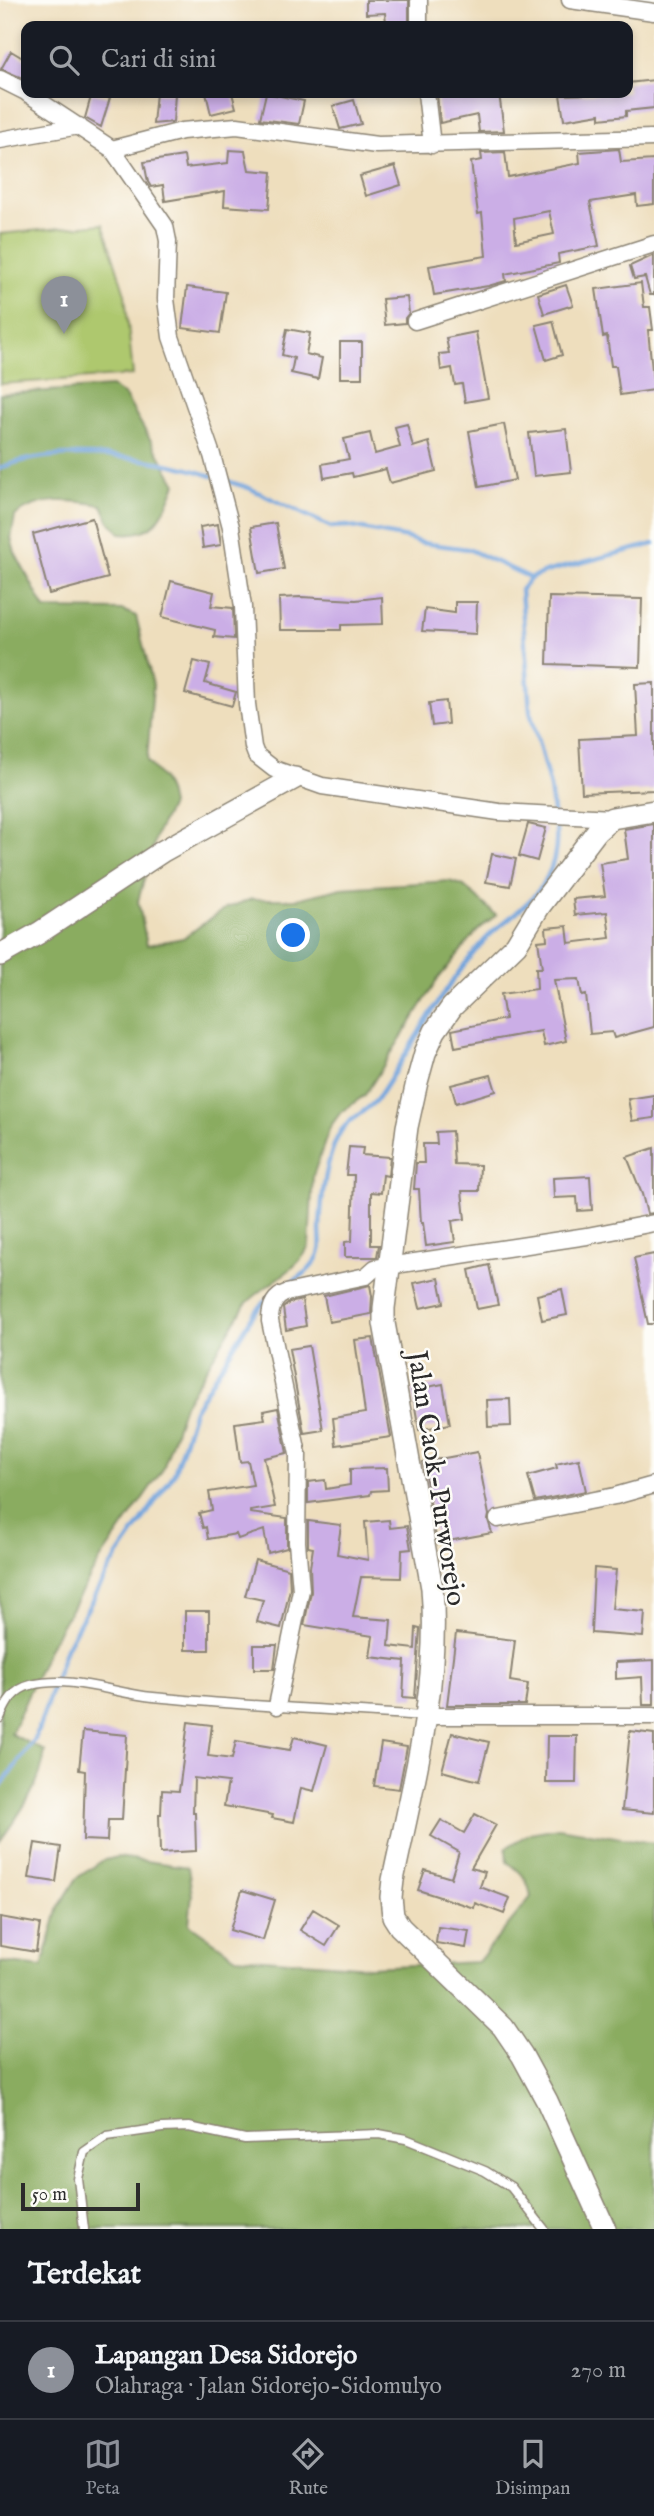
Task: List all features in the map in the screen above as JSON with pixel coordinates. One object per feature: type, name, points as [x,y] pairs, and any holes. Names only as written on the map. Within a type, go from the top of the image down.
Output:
[{"type":"street","points":[[419,0],[419,21]]},
{"type":"street","points":[[570,0],[654,12]]},
{"type":"street","points":[[0,79],[21,90]]},
{"type":"street","points":[[35,98],[112,149],[165,226],[169,241],[166,299],[171,337],[192,391],[231,527],[243,607],[247,704],[256,755],[263,762],[295,778],[322,786],[499,812],[612,818],[654,811]]},
{"type":"street","points":[[427,98],[432,145]]},
{"type":"street","points":[[0,139],[79,126]]},
{"type":"street","points":[[112,149],[183,131],[237,126],[377,145],[654,138]]},
{"type":"street","points":[[415,321],[654,244]]},
{"type":"street","points":[[0,955],[40,933],[163,851],[295,778]]},
{"type":"street","name":"Jalan Caok-Purworejo","points":[[605,2229],[547,2101],[503,2027],[412,1940],[393,1916],[393,1880],[426,1716],[434,1618],[432,1588],[384,1322],[386,1287],[391,1266],[407,1127],[425,1053],[435,1031],[452,1007],[516,945],[564,874],[597,831],[612,818]]},
{"type":"street","points":[[277,1706],[301,1590],[297,1542],[298,1454],[270,1314],[276,1298],[366,1276],[375,1268],[587,1236],[654,1223]]},
{"type":"street","points":[[498,1519],[615,1496],[654,1485]]},
{"type":"street","points":[[426,1716],[654,1716]]},
{"type":"lane","points":[[0,1718],[6,1704],[24,1687],[51,1681],[66,1681],[147,1696],[426,1716]]},
{"type":"lane","points":[[84,2229],[78,2179],[84,2152],[107,2136],[189,2127],[245,2139],[379,2134],[406,2139],[485,2171],[511,2187],[544,2229]]},
{"type":"green space","points":[[103,224],[125,294],[133,375],[0,384],[0,234]]},
{"type":"green space","points":[[112,387],[125,396],[176,484],[163,513],[151,527],[143,531],[120,533],[109,521],[102,505],[68,501],[46,502],[15,516],[11,538],[15,553],[45,609],[122,610],[136,616],[153,685],[147,761],[162,778],[171,805],[157,833],[138,901],[147,945],[183,938],[226,908],[252,899],[297,899],[342,888],[449,881],[464,886],[496,915],[477,931],[438,979],[365,1095],[341,1112],[330,1127],[313,1176],[309,1245],[305,1254],[291,1269],[245,1305],[184,1405],[163,1469],[100,1560],[49,1647],[11,1734],[45,1751],[43,1764],[28,1799],[0,1841],[0,394]]},
{"type":"green space","points":[[558,1828],[654,1843],[654,2229],[0,2229],[0,1962],[42,1967],[59,1907],[77,1878],[102,1861],[117,1857],[188,1867],[192,1895],[189,1924],[236,1957],[369,1967],[478,1962],[531,1897],[524,1876],[507,1862],[506,1848],[530,1833]]},
{"type":"building","points":[[366,0],[409,0],[409,21],[386,21],[385,13],[366,14]]},
{"type":"building","points":[[11,51],[21,57],[21,78],[1,69]]},
{"type":"building","points":[[654,80],[654,108],[626,111],[626,116],[600,119],[600,114],[564,120],[560,98],[633,98],[633,82]]},
{"type":"building","points":[[91,98],[110,98],[101,127],[85,118]]},
{"type":"building","points":[[156,98],[175,98],[173,122],[153,124]]},
{"type":"building","points":[[207,98],[233,98],[236,108],[211,114]]},
{"type":"building","points":[[265,98],[304,101],[299,124],[260,119]]},
{"type":"building","points":[[437,98],[500,98],[504,131],[479,132],[477,115],[440,123]]},
{"type":"building","points":[[354,100],[361,124],[340,129],[333,106]]},
{"type":"building","points":[[619,149],[621,162],[654,160],[654,204],[637,206],[636,195],[590,202],[599,246],[558,254],[559,263],[505,274],[506,281],[434,295],[429,266],[486,256],[482,213],[478,214],[471,162],[482,160],[481,153],[505,152],[508,177],[580,163],[579,152]],"holes":[[[549,211],[554,234],[516,242],[514,218]]]},
{"type":"building","points":[[229,150],[245,151],[249,170],[272,172],[269,209],[224,206],[225,191],[165,201],[163,185],[151,187],[148,182],[144,162],[184,156],[186,168],[228,163]]},
{"type":"building","points":[[395,166],[401,185],[366,196],[360,176]]},
{"type":"building","points":[[654,255],[654,295],[650,295],[645,277],[634,279],[630,266]]},
{"type":"building","points":[[641,283],[644,307],[650,307],[653,330],[648,330],[654,390],[620,395],[616,366],[611,366],[607,336],[603,337],[596,289]]},
{"type":"building","points":[[566,285],[573,305],[544,314],[538,294]]},
{"type":"building","points":[[187,287],[226,292],[220,333],[182,328]]},
{"type":"building","points":[[407,297],[409,313],[405,323],[385,325],[382,299]]},
{"type":"building","points":[[553,321],[562,355],[546,360],[536,325]]},
{"type":"building","points":[[287,329],[310,333],[306,354],[322,358],[318,379],[291,373],[294,358],[282,355]]},
{"type":"building","points":[[476,332],[488,398],[465,402],[462,384],[455,385],[452,368],[441,370],[439,354],[449,353],[446,338]]},
{"type":"building","points":[[340,342],[362,342],[362,378],[340,378]]},
{"type":"building","points":[[407,424],[413,447],[429,442],[436,471],[390,483],[386,469],[353,477],[352,473],[324,478],[322,464],[349,459],[344,439],[370,433],[375,454],[400,447],[395,427]]},
{"type":"building","points":[[504,424],[515,480],[479,487],[469,431]]},
{"type":"building","points":[[566,429],[571,472],[534,476],[529,433]]},
{"type":"building","points":[[92,518],[108,578],[49,594],[33,534]]},
{"type":"building","points":[[276,523],[284,569],[259,573],[251,527]]},
{"type":"building","points":[[218,524],[221,545],[203,548],[200,527]]},
{"type":"building","points":[[171,581],[214,592],[211,606],[233,608],[234,639],[214,637],[215,630],[162,617]]},
{"type":"building","points":[[382,597],[383,624],[341,625],[341,630],[280,630],[279,598],[356,600]]},
{"type":"building","points":[[549,597],[642,599],[640,667],[547,664]]},
{"type":"building","points":[[455,602],[477,602],[476,634],[422,631],[425,609],[455,613]]},
{"type":"building","points":[[194,661],[210,665],[205,683],[236,692],[232,706],[185,693]]},
{"type":"building","points":[[654,683],[654,790],[582,793],[579,739],[638,736],[635,684]]},
{"type":"building","points":[[446,701],[448,724],[432,726],[429,703]]},
{"type":"building","points":[[528,824],[546,828],[537,861],[519,856]]},
{"type":"building","points":[[654,824],[654,1027],[614,1038],[612,1032],[590,1034],[586,995],[582,996],[579,979],[554,980],[566,1041],[544,1046],[541,1031],[455,1047],[452,1030],[505,1019],[501,994],[537,989],[536,968],[542,968],[538,941],[547,940],[546,928],[567,926],[569,943],[610,938],[607,912],[575,915],[573,899],[605,896],[600,863],[628,859],[624,829]]},
{"type":"building","points":[[492,854],[516,859],[510,886],[486,882]]},
{"type":"building","points":[[491,1075],[496,1091],[456,1103],[451,1085]]},
{"type":"building","points":[[654,1095],[654,1118],[632,1121],[628,1099]]},
{"type":"building","points":[[452,1131],[454,1164],[480,1165],[479,1191],[462,1191],[465,1219],[452,1221],[455,1242],[426,1246],[421,1223],[419,1189],[414,1189],[416,1163],[424,1163],[423,1144],[437,1144],[436,1132]]},
{"type":"building","points":[[349,1147],[363,1148],[362,1155],[390,1157],[388,1176],[383,1175],[381,1193],[371,1192],[371,1245],[379,1245],[377,1257],[345,1257],[345,1242],[352,1241],[354,1175],[346,1175]]},
{"type":"building","points":[[654,1148],[654,1213],[647,1214],[627,1157]]},
{"type":"building","points":[[590,1176],[592,1210],[578,1211],[577,1197],[554,1198],[553,1178]]},
{"type":"building","points":[[654,1254],[654,1324],[648,1324],[634,1258]]},
{"type":"building","points":[[489,1265],[498,1305],[477,1309],[469,1270]]},
{"type":"building","points":[[439,1278],[444,1303],[420,1308],[414,1283]]},
{"type":"building","points":[[370,1285],[371,1314],[329,1322],[324,1296]]},
{"type":"building","points":[[562,1289],[567,1315],[542,1320],[537,1295]]},
{"type":"building","points":[[302,1300],[306,1326],[286,1330],[283,1308],[289,1303]]},
{"type":"building","points":[[373,1338],[391,1437],[336,1445],[333,1418],[365,1413],[355,1340]]},
{"type":"building","points":[[309,1346],[323,1430],[304,1433],[289,1349]]},
{"type":"building","points":[[443,1384],[450,1424],[419,1430],[412,1390]]},
{"type":"building","points":[[510,1399],[511,1426],[488,1427],[487,1400]]},
{"type":"building","points":[[278,1408],[287,1453],[264,1458],[275,1507],[250,1513],[287,1518],[287,1548],[268,1553],[264,1530],[238,1539],[236,1534],[208,1539],[199,1513],[212,1510],[209,1492],[253,1485],[248,1461],[240,1462],[235,1423],[265,1419],[263,1411]]},
{"type":"building","points":[[477,1452],[492,1533],[437,1543],[423,1462]]},
{"type":"building","points":[[579,1459],[586,1491],[535,1501],[528,1476],[557,1468],[556,1464]]},
{"type":"building","points":[[387,1468],[388,1490],[308,1503],[308,1482],[325,1480],[326,1489],[350,1485],[350,1469]]},
{"type":"building","points":[[389,1520],[390,1528],[407,1526],[411,1549],[402,1550],[401,1578],[361,1577],[353,1617],[391,1620],[389,1646],[415,1649],[416,1628],[420,1629],[415,1698],[403,1697],[405,1661],[370,1657],[373,1636],[304,1625],[311,1592],[310,1567],[313,1548],[308,1547],[308,1521],[341,1525],[337,1554],[368,1560],[365,1522]]},
{"type":"building","points":[[255,1560],[289,1569],[290,1589],[281,1628],[257,1622],[263,1600],[245,1596]]},
{"type":"building","points":[[594,1568],[616,1570],[612,1609],[645,1612],[643,1637],[591,1633]]},
{"type":"building","points":[[185,1611],[209,1611],[209,1650],[185,1650]]},
{"type":"building","points":[[456,1633],[515,1640],[510,1681],[528,1684],[525,1705],[447,1705]]},
{"type":"building","points":[[254,1645],[277,1645],[274,1669],[254,1669]]},
{"type":"building","points":[[654,1660],[654,1705],[643,1705],[642,1677],[616,1679],[616,1662]]},
{"type":"building","points":[[188,1722],[212,1725],[208,1756],[232,1759],[236,1741],[290,1750],[294,1737],[327,1745],[314,1791],[301,1788],[294,1822],[272,1818],[273,1815],[224,1806],[228,1782],[194,1778],[196,1851],[160,1853],[159,1814],[162,1790],[179,1791]]},
{"type":"building","points":[[83,1731],[127,1735],[122,1820],[108,1820],[107,1841],[83,1840],[85,1771],[79,1770]]},
{"type":"building","points":[[630,1731],[654,1734],[654,1813],[622,1810]]},
{"type":"building","points":[[452,1733],[489,1742],[479,1781],[442,1771]]},
{"type":"building","points":[[547,1736],[577,1736],[576,1783],[546,1783]]},
{"type":"building","points":[[381,1743],[407,1747],[399,1789],[374,1786]]},
{"type":"building","points":[[475,1814],[496,1825],[471,1868],[485,1872],[480,1887],[510,1898],[504,1914],[475,1903],[474,1908],[418,1890],[425,1870],[451,1878],[459,1852],[431,1836],[441,1820],[464,1833]]},
{"type":"building","points":[[35,1843],[61,1847],[56,1882],[29,1878]]},
{"type":"building","points":[[242,1890],[275,1900],[263,1940],[230,1930]]},
{"type":"building","points":[[313,1909],[339,1925],[326,1946],[300,1930]]},
{"type":"building","points":[[0,1917],[40,1924],[36,1952],[0,1946]]},
{"type":"building","points":[[438,1927],[469,1931],[466,1948],[436,1943]]},
{"type":"waterway","points":[[0,468],[49,456],[106,456],[163,463],[212,476]]},
{"type":"waterway","points":[[224,480],[249,488],[331,527],[347,526],[422,543],[468,549],[531,578]]},
{"type":"waterway","points":[[553,812],[550,787],[530,711],[521,590],[531,578],[545,572],[654,544]]},
{"type":"waterway","points":[[284,1287],[310,1269],[320,1253],[325,1178],[341,1131],[377,1099],[469,959],[484,941],[541,887],[555,856],[555,820]]},
{"type":"waterway","points":[[0,1787],[35,1739],[66,1648],[111,1566],[174,1474],[194,1410],[255,1312],[271,1296]]},
{"type":"place","name":"Lapangan Desa Sidorejo","points":[[64,334]]}]
